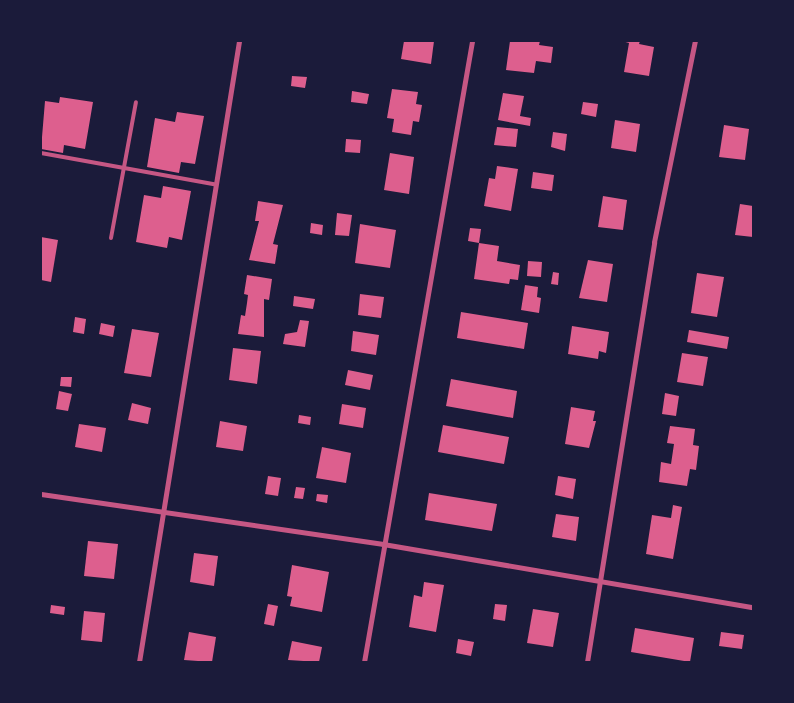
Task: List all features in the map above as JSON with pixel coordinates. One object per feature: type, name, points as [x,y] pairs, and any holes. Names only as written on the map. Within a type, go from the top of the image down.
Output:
[{"type":"street","points":[[139,662],[204,276],[214,184],[239,41]]},
{"type":"street","points":[[364,662],[472,41]]},
{"type":"street","points":[[587,662],[598,581],[654,242],[695,41]]},
{"type":"street","points":[[41,494],[383,544],[753,606]]},
{"type":"lane","points":[[111,238],[136,102]]},
{"type":"lane","points":[[41,153],[214,184]]},
{"type":"building","points":[[404,41],[434,41],[431,64],[401,59]]},
{"type":"building","points":[[510,41],[540,41],[539,45],[553,47],[551,63],[536,61],[534,73],[506,70]]},
{"type":"building","points":[[622,41],[640,41],[639,44],[654,47],[649,76],[624,72],[629,43]]},
{"type":"building","points":[[292,76],[307,77],[305,88],[291,86]]},
{"type":"building","points":[[392,89],[418,92],[416,104],[422,105],[419,122],[413,121],[411,135],[392,132],[394,119],[387,118]]},
{"type":"building","points":[[352,91],[369,94],[367,104],[351,102]]},
{"type":"building","points":[[503,93],[524,96],[520,116],[531,118],[530,126],[498,120]]},
{"type":"building","points":[[60,97],[93,102],[85,149],[64,145],[63,153],[41,149],[45,101],[59,103]]},
{"type":"building","points":[[583,102],[598,104],[596,117],[581,114]]},
{"type":"building","points":[[177,112],[204,116],[195,164],[181,162],[179,173],[147,167],[155,118],[175,122]]},
{"type":"building","points":[[615,120],[640,124],[636,152],[611,148]]},
{"type":"building","points":[[724,125],[749,129],[745,160],[719,157]]},
{"type":"building","points":[[497,127],[518,129],[516,147],[494,145]]},
{"type":"building","points":[[553,132],[567,134],[565,151],[551,147]]},
{"type":"building","points":[[346,139],[361,140],[360,153],[345,152]]},
{"type":"building","points":[[390,153],[414,157],[409,194],[384,190]]},
{"type":"building","points":[[497,166],[518,169],[511,211],[484,206],[489,178],[495,179]]},
{"type":"building","points":[[533,172],[554,175],[552,191],[531,188]]},
{"type":"building","points":[[163,186],[191,191],[182,240],[169,237],[167,248],[136,242],[144,195],[161,198]]},
{"type":"building","points":[[603,196],[627,200],[623,230],[598,227]]},
{"type":"building","points":[[258,201],[283,205],[273,244],[278,245],[275,264],[249,260],[259,221],[255,221]]},
{"type":"building","points":[[740,204],[753,206],[753,237],[735,235]]},
{"type":"building","points":[[337,213],[352,215],[349,236],[335,235]]},
{"type":"building","points":[[311,223],[323,225],[322,235],[310,233]]},
{"type":"building","points":[[360,224],[396,230],[390,268],[355,263]]},
{"type":"building","points":[[470,228],[481,229],[479,243],[468,241]]},
{"type":"building","points":[[41,237],[58,240],[51,282],[41,280]]},
{"type":"building","points":[[479,243],[499,246],[497,261],[520,265],[518,280],[510,279],[509,284],[474,279]]},
{"type":"building","points":[[588,260],[613,264],[607,302],[579,298]]},
{"type":"building","points":[[528,261],[542,262],[541,277],[527,276]]},
{"type":"building","points":[[553,272],[559,273],[558,285],[551,284]]},
{"type":"building","points":[[697,273],[724,277],[717,317],[691,313]]},
{"type":"building","points":[[247,275],[272,279],[269,300],[264,299],[264,337],[238,334],[241,315],[245,316],[247,303],[248,295],[244,294]]},
{"type":"building","points":[[525,285],[538,287],[537,297],[541,298],[539,313],[521,310]]},
{"type":"building","points":[[360,294],[384,297],[381,318],[358,315]]},
{"type":"building","points":[[294,296],[315,299],[313,309],[293,306]]},
{"type":"building","points":[[461,312],[528,323],[524,349],[457,338]]},
{"type":"building","points":[[75,317],[86,319],[84,334],[73,332]]},
{"type":"building","points":[[300,320],[309,321],[305,347],[283,344],[285,334],[297,332]]},
{"type":"building","points":[[101,323],[115,326],[113,337],[99,334]]},
{"type":"building","points":[[572,326],[609,332],[606,353],[599,351],[598,359],[568,354]]},
{"type":"building","points":[[132,329],[159,333],[151,377],[124,373]]},
{"type":"building","points":[[689,330],[729,337],[727,349],[687,342]]},
{"type":"building","points":[[353,331],[379,335],[376,355],[351,351]]},
{"type":"building","points":[[233,348],[261,351],[257,384],[229,380]]},
{"type":"building","points":[[682,353],[708,357],[703,386],[677,382]]},
{"type":"building","points":[[348,370],[373,375],[370,390],[345,385]]},
{"type":"building","points":[[61,377],[72,377],[71,387],[60,386]]},
{"type":"building","points":[[451,379],[517,391],[513,418],[446,406]]},
{"type":"building","points":[[59,391],[72,394],[68,411],[56,409]]},
{"type":"building","points":[[665,393],[679,396],[676,416],[662,414]]},
{"type":"building","points":[[132,403],[151,408],[148,424],[128,420]]},
{"type":"building","points":[[342,404],[366,408],[363,428],[339,424]]},
{"type":"building","points":[[571,407],[595,411],[593,421],[596,421],[589,448],[565,444]]},
{"type":"building","points":[[299,415],[311,417],[310,425],[298,423]]},
{"type":"building","points":[[220,421],[247,426],[243,451],[216,447]]},
{"type":"building","points":[[79,424],[106,428],[102,452],[75,447]]},
{"type":"building","points":[[443,425],[509,437],[504,464],[438,452]]},
{"type":"building","points":[[670,426],[695,429],[693,445],[699,446],[696,470],[690,469],[687,486],[659,482],[661,462],[671,464],[674,444],[667,443]]},
{"type":"building","points":[[322,447],[351,453],[346,483],[316,478]]},
{"type":"building","points":[[268,476],[281,478],[278,496],[265,494]]},
{"type":"building","points":[[558,476],[576,479],[573,499],[555,495]]},
{"type":"building","points":[[296,487],[305,488],[303,499],[294,498]]},
{"type":"building","points":[[429,493],[497,504],[492,531],[425,520]]},
{"type":"building","points":[[317,494],[328,495],[327,503],[316,501]]},
{"type":"building","points":[[673,505],[682,507],[673,559],[646,554],[652,515],[671,518]]},
{"type":"building","points":[[556,514],[579,517],[576,541],[552,537]]},
{"type":"building","points":[[88,541],[118,544],[114,579],[84,576]]},
{"type":"building","points":[[194,553],[218,556],[214,586],[190,582]]},
{"type":"building","points":[[292,565],[329,572],[322,612],[290,606],[292,597],[287,596]]},
{"type":"building","points":[[424,582],[444,585],[436,632],[409,627],[414,595],[422,597]]},
{"type":"building","points":[[268,604],[278,606],[274,626],[264,624]]},
{"type":"building","points":[[495,604],[507,605],[505,621],[493,619]]},
{"type":"building","points":[[51,605],[65,607],[64,615],[50,613]]},
{"type":"building","points":[[533,609],[559,613],[553,647],[527,643]]},
{"type":"building","points":[[84,611],[105,613],[102,642],[81,640]]},
{"type":"building","points":[[635,628],[694,638],[690,662],[631,652]]},
{"type":"building","points":[[189,632],[216,637],[212,662],[184,660]]},
{"type":"building","points":[[721,632],[744,635],[742,649],[719,646]]},
{"type":"building","points":[[458,639],[474,642],[471,656],[456,653]]},
{"type":"building","points":[[292,641],[322,647],[319,662],[288,660]]}]
